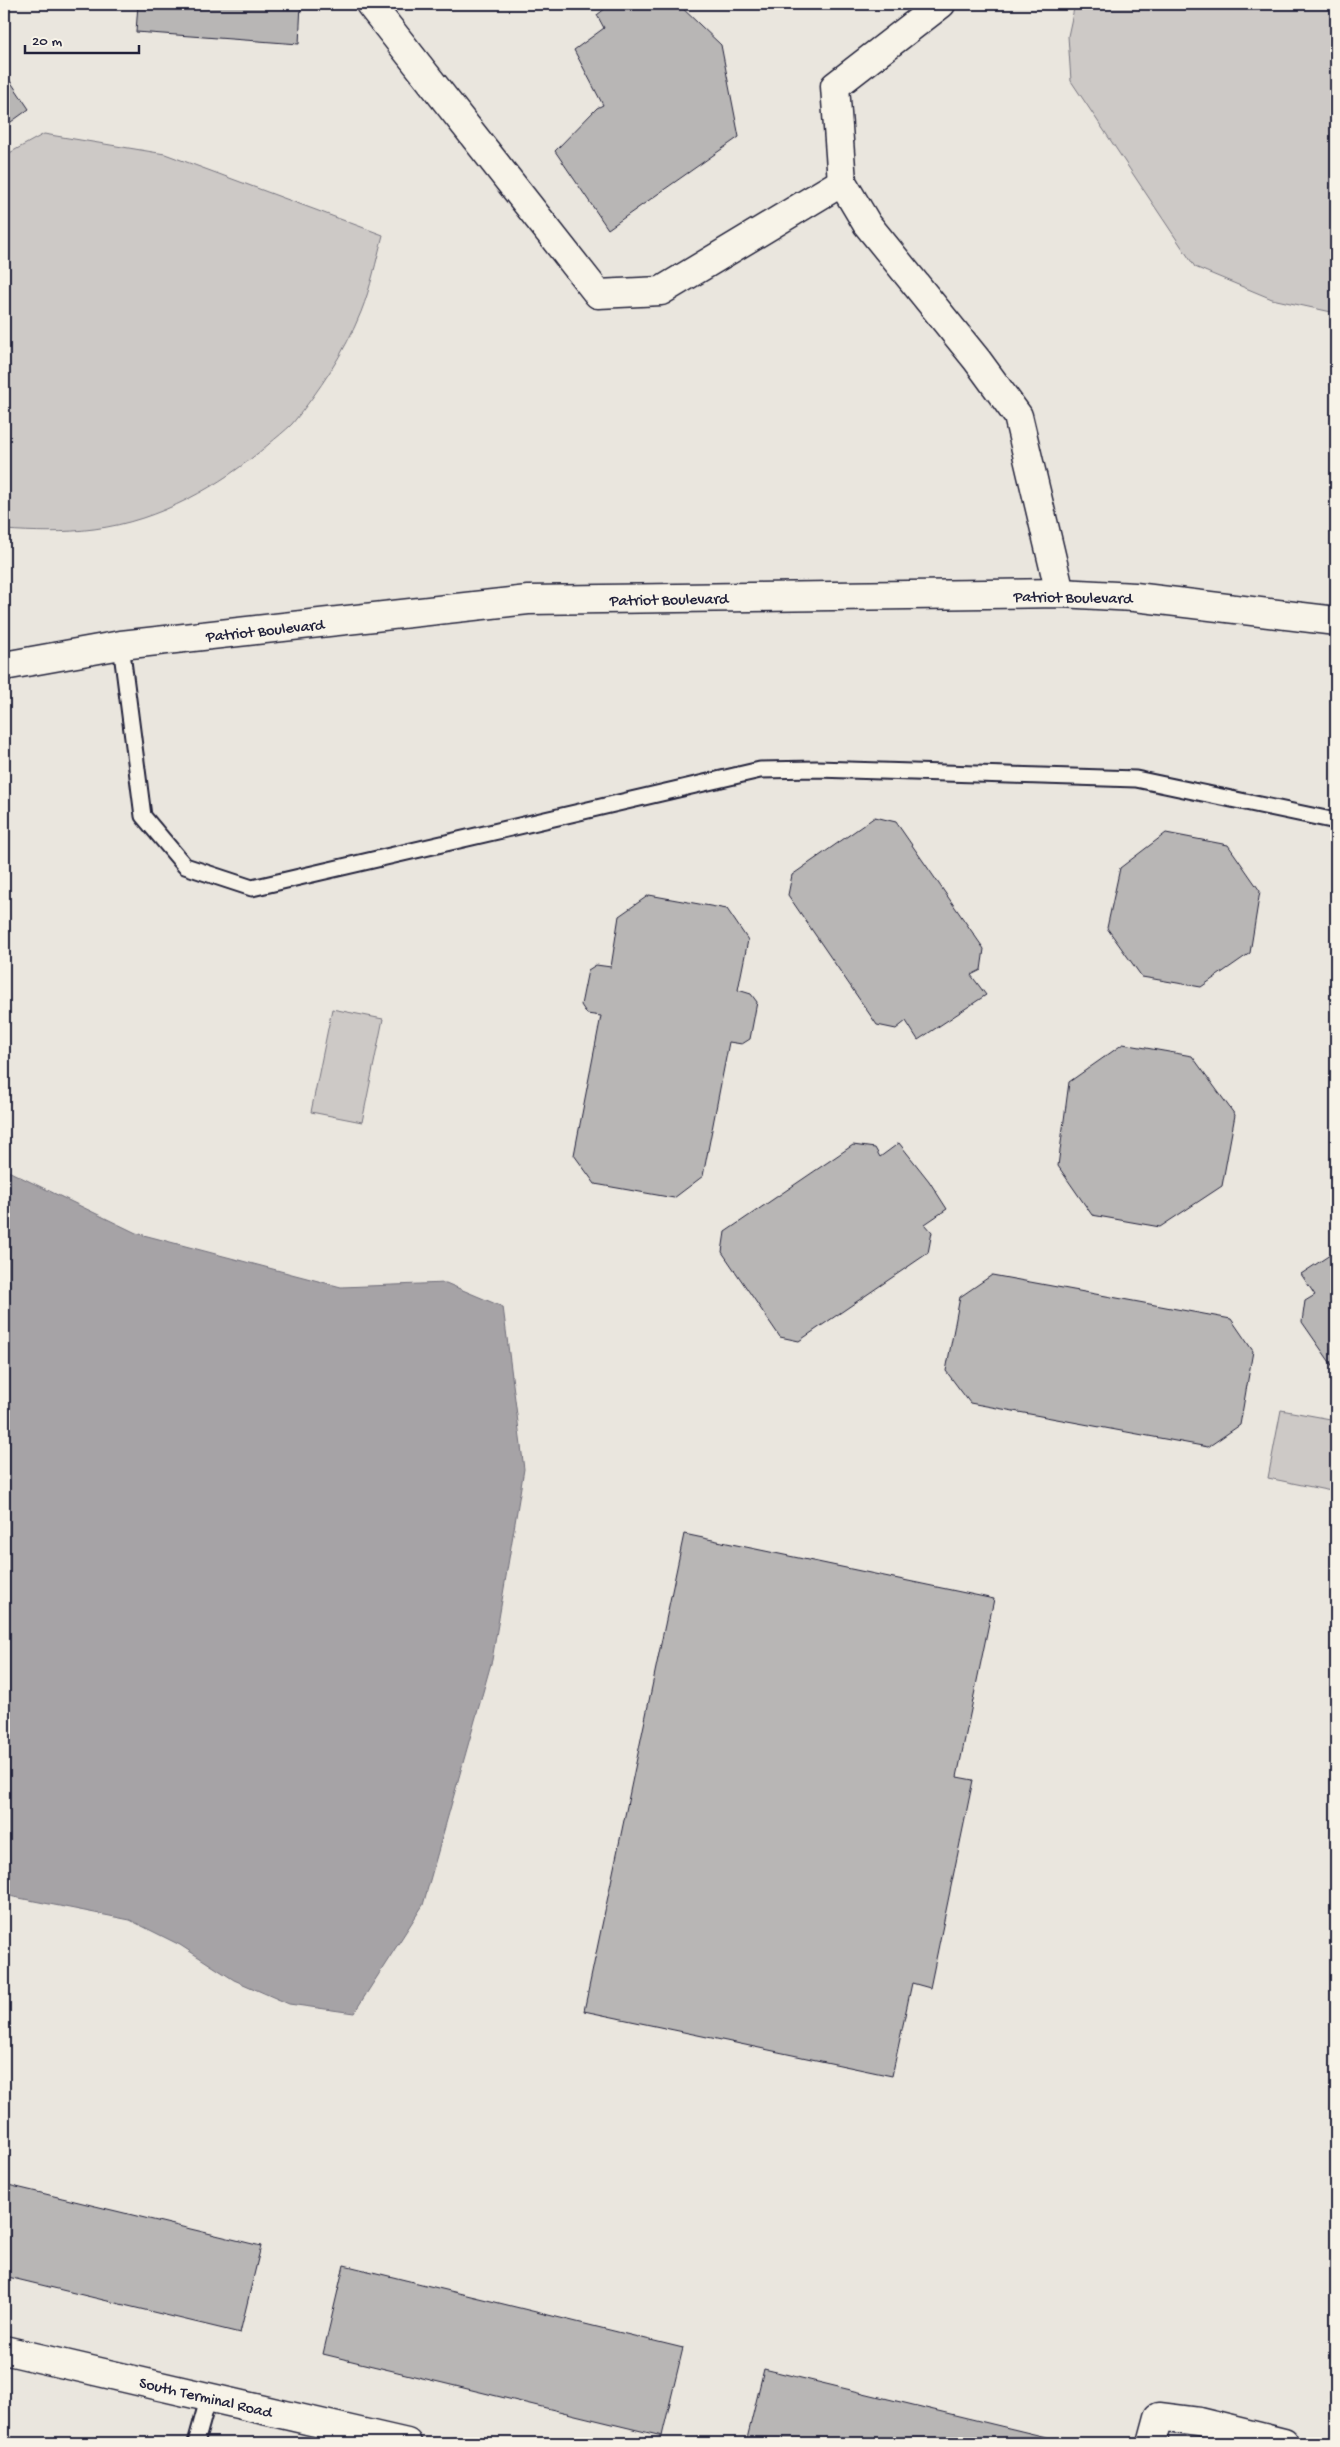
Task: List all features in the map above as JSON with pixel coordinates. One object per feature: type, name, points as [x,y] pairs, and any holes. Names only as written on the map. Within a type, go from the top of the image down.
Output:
[{"type":"street","points":[[370,4],[598,294],[661,291],[842,182]]},
{"type":"street","points":[[940,4],[835,86],[842,182],[867,224],[977,360],[1018,416],[1060,593]]},
{"type":"street","name":"Patriot Boulevard","points":[[4,666],[121,645],[528,600],[1060,593],[1134,597],[1336,620]]},
{"type":"street","name":"South Terminal Road","points":[[4,2350],[407,2443]]},
{"type":"street","points":[[1152,2443],[1159,2417],[1199,2422],[1284,2443]]},
{"type":"lane","points":[[121,645],[143,816],[186,866],[252,888],[760,770],[1136,779],[1336,821]]},
{"type":"lane","points":[[196,2443],[209,2396]]},
{"type":"shaded area","points":[[1075,4],[1336,4],[1336,313],[1272,299],[1195,267],[1071,81],[1068,36]]},
{"type":"shaded area","points":[[44,134],[165,154],[383,235],[368,293],[355,327],[331,371],[292,424],[230,474],[188,499],[142,518],[94,529],[49,532],[4,530],[4,156]]},
{"type":"shaded area","points":[[332,1009],[383,1019],[362,1122],[311,1112]]},
{"type":"shaded area","points":[[4,1169],[136,1233],[341,1287],[446,1283],[503,1307],[524,1469],[492,1660],[423,1905],[354,2013],[289,2004],[234,1980],[180,1945],[130,1920],[4,1895]]},
{"type":"shaded area","points":[[1281,1410],[1336,1420],[1336,1492],[1268,1478]]},
{"type":"building","points":[[138,4],[301,4],[299,44],[136,32]]},
{"type":"building","points":[[443,4],[457,4],[448,10]]},
{"type":"building","points":[[611,4],[627,4],[630,9],[637,4],[678,4],[721,45],[739,137],[608,229],[555,151],[597,108],[603,105],[574,50],[604,28],[597,15]]},
{"type":"building","points":[[4,72],[29,109],[4,127]]},
{"type":"building","points":[[875,817],[896,822],[984,949],[981,970],[971,975],[986,995],[918,1040],[906,1021],[896,1029],[877,1025],[788,895],[792,875]]},
{"type":"building","points":[[1166,833],[1228,845],[1260,891],[1250,953],[1201,987],[1142,977],[1107,928],[1120,868]]},
{"type":"building","points":[[649,895],[727,909],[748,940],[738,990],[751,994],[757,1002],[750,1039],[742,1044],[729,1042],[703,1176],[674,1198],[595,1184],[574,1155],[601,1016],[587,1014],[581,1005],[588,970],[596,965],[611,967],[619,916]]},
{"type":"building","points":[[1123,1044],[1192,1056],[1235,1115],[1222,1186],[1160,1227],[1092,1215],[1058,1166],[1069,1082]]},
{"type":"building","points":[[899,1143],[929,1181],[947,1209],[925,1224],[932,1232],[928,1253],[799,1341],[780,1337],[722,1252],[725,1232],[853,1145],[875,1148],[880,1157]]},
{"type":"building","points":[[1336,1251],[1336,1371],[1302,1322],[1305,1301],[1315,1295],[1301,1274]]},
{"type":"building","points":[[992,1275],[1231,1319],[1253,1351],[1240,1425],[1208,1447],[970,1403],[946,1371],[960,1297]]},
{"type":"building","points":[[684,1534],[994,1599],[957,1777],[973,1780],[930,1988],[912,1983],[892,2076],[584,2011]]},
{"type":"building","points":[[4,2184],[261,2246],[240,2333],[4,2276]]},
{"type":"building","points":[[344,2265],[683,2348],[662,2436],[323,2354]]},
{"type":"building","points":[[764,2369],[884,2398],[1071,2443],[746,2443]]}]
